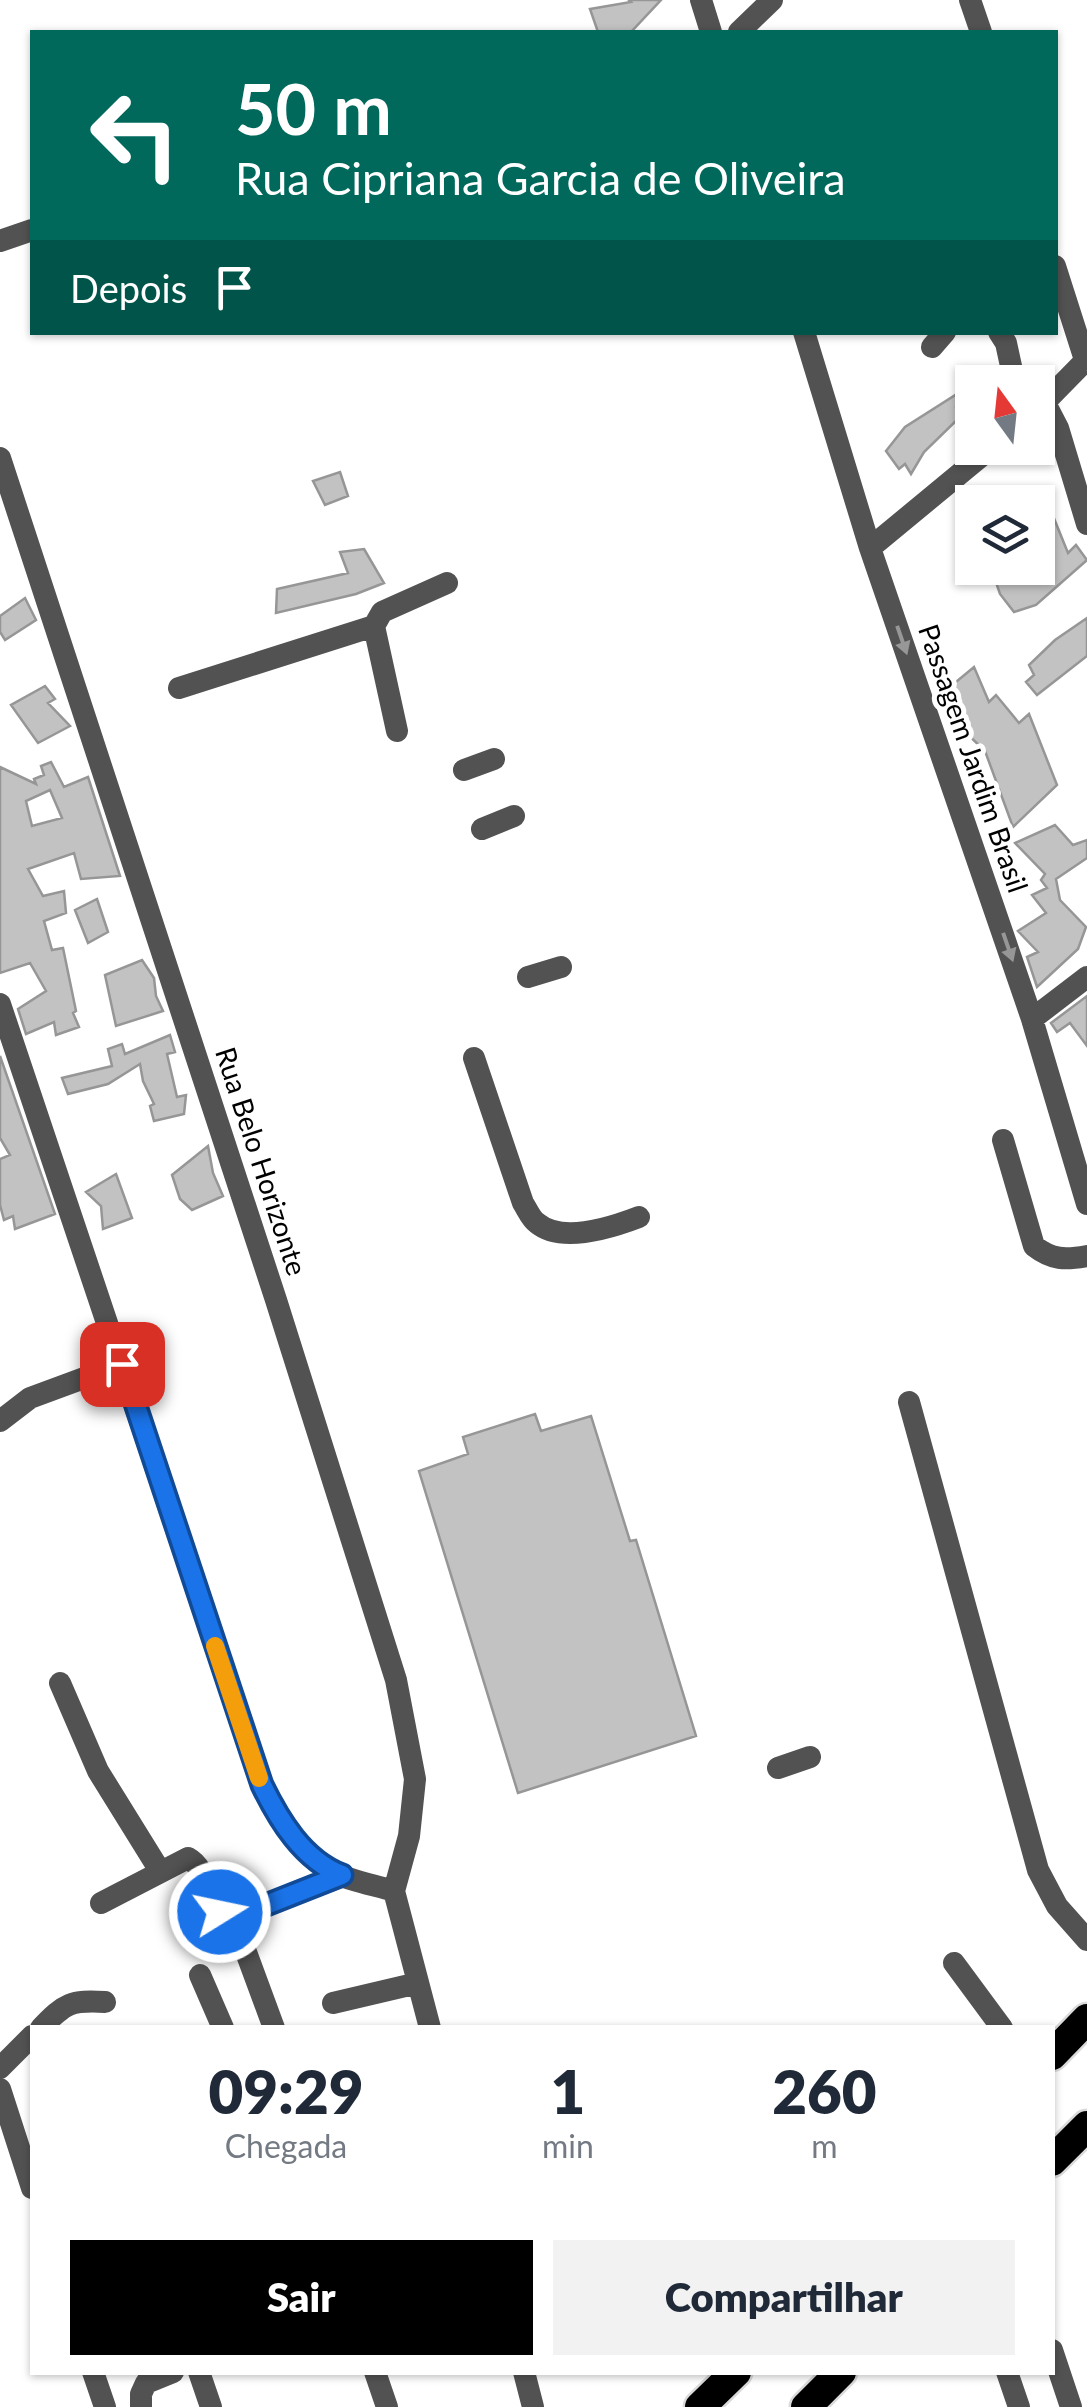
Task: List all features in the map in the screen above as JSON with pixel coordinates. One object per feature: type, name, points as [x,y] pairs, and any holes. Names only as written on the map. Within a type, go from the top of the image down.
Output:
[{"type":"highway","points":[[1055,2052],[1087,2019]]},
{"type":"highway","points":[[1055,2158],[1087,2126]]},
{"type":"highway","points":[[700,2407],[733,2375]]},
{"type":"highway","points":[[806,2407],[838,2375]]},
{"type":"street","points":[[701,0],[710,30]]},
{"type":"street","points":[[741,30],[772,0]]},
{"type":"street","points":[[970,0],[980,30]]},
{"type":"street","points":[[0,242],[30,231]]},
{"type":"street","points":[[1055,392],[1086,360],[1058,275]]},
{"type":"street","name":"Passagem Jardim Brasil","points":[[805,335],[870,548],[1032,1019],[1087,1204]]},
{"type":"street","points":[[1001,335],[1009,365]]},
{"type":"street","points":[[1055,422],[1087,524]]},
{"type":"street","name":"Rua Belo Horizonte","points":[[0,458],[396,1680],[415,1778],[409,1836],[394,1892]]},
{"type":"street","points":[[870,548],[970,465]]},
{"type":"street","points":[[397,731],[374,626],[382,612],[447,584]]},
{"type":"street","points":[[179,688],[374,626]]},
{"type":"street","points":[[464,770],[494,758]]},
{"type":"street","points":[[482,830],[514,816]]},
{"type":"street","points":[[528,977],[560,967]]},
{"type":"street","points":[[1032,1019],[1087,978]]},
{"type":"street","points":[[0,1004],[262,1785],[293,1837],[321,1864],[394,1892],[429,2025]]},
{"type":"street","points":[[474,1058],[523,1203],[535,1222],[554,1232],[602,1230],[640,1217]]},
{"type":"street","points":[[1003,1140],[1034,1246],[1048,1257],[1067,1260],[1087,1256]]},
{"type":"street","points":[[0,1421],[30,1398],[122,1364]]},
{"type":"street","points":[[909,1402],[1038,1870],[1058,1906],[1087,1940]]},
{"type":"street","points":[[60,1684],[98,1771],[160,1871]]},
{"type":"street","points":[[778,1768],[810,1756]]},
{"type":"street","points":[[101,1903],[183,1859],[192,1859],[220,1912],[233,1918],[273,2025]]},
{"type":"street","points":[[233,1918],[342,1875]]},
{"type":"street","points":[[954,1962],[1000,2025]]},
{"type":"street","points":[[200,1975],[223,2025]]},
{"type":"street","points":[[333,2002],[418,1983]]},
{"type":"street","points":[[44,2025],[77,2000],[106,2002]]},
{"type":"street","points":[[0,2068],[30,2038]]},
{"type":"street","points":[[0,2089],[30,2182]]},
{"type":"street","points":[[1055,2359],[1071,2407]]},
{"type":"street","points":[[94,2375],[105,2407]]},
{"type":"street","points":[[142,2407],[140,2394],[146,2383],[166,2375]]},
{"type":"street","points":[[200,2375],[211,2407]]},
{"type":"street","points":[[376,2375],[388,2407]]},
{"type":"street","points":[[525,2375],[532,2407]]},
{"type":"street","points":[[1008,2375],[1019,2407]]},
{"type":"building","points":[[661,0],[633,30],[597,30],[590,9]]},
{"type":"building","points":[[955,395],[955,422],[924,452],[911,474],[905,464],[899,469],[886,451],[905,427]]},
{"type":"building","points":[[340,472],[348,496],[325,505],[313,481]]},
{"type":"building","points":[[1055,521],[1068,553],[1076,545],[1087,560],[1036,605],[1014,612],[997,585],[1055,585]]},
{"type":"building","points":[[364,549],[384,583],[356,594],[276,613],[277,589],[348,573],[340,552]]},
{"type":"building","points":[[25,598],[36,620],[5,640],[0,632],[0,616]]},
{"type":"building","points":[[1087,618],[1087,656],[1037,695],[1026,682],[1034,675],[1029,665],[1055,640]]},
{"type":"building","points":[[974,667],[989,702],[996,695],[1019,723],[1029,714],[1057,785],[1013,827],[985,751],[962,729],[939,696]]},
{"type":"building","points":[[45,686],[55,699],[48,703],[70,726],[38,743],[11,705]]},
{"type":"building","points":[[51,762],[64,787],[88,777],[120,876],[81,879],[74,853],[28,869],[43,896],[64,891],[66,913],[44,921],[52,950],[63,948],[76,1011],[73,1013],[79,1027],[56,1035],[54,1022],[26,1034],[18,1009],[46,991],[30,963],[0,973],[0,767],[36,784],[34,779],[44,775],[41,766]],"holes":[[[50,790],[62,818],[32,826],[26,801]]]},
{"type":"building","points":[[1055,825],[1073,845],[1087,840],[1087,858],[1056,879],[1060,900],[1086,927],[1078,949],[1037,987],[1027,957],[1038,952],[1018,931],[1046,913],[1032,895],[1047,888],[1041,880],[1045,874],[1015,843]]},
{"type":"building","points":[[97,899],[108,932],[88,943],[75,910]]},
{"type":"building","points":[[142,960],[154,978],[163,1011],[116,1026],[105,975]]},
{"type":"building","points":[[1087,996],[1087,1046],[1070,1023],[1057,1032],[1051,1023]]},
{"type":"building","points":[[170,1035],[175,1052],[167,1054],[177,1097],[186,1095],[184,1114],[154,1121],[150,1106],[154,1104],[140,1064],[108,1084],[68,1094],[62,1078],[112,1066],[108,1049],[122,1044],[125,1054]]},
{"type":"building","points":[[0,1056],[55,1214],[15,1229],[13,1216],[4,1220],[0,1205],[0,1159],[10,1155],[0,1138]]},
{"type":"building","points":[[208,1146],[223,1196],[192,1210],[180,1199],[172,1175]]},
{"type":"building","points":[[116,1174],[132,1218],[103,1229],[101,1206],[86,1192]]},
{"type":"building","points":[[535,1414],[541,1431],[591,1416],[630,1541],[636,1540],[696,1736],[518,1793],[419,1471],[468,1454],[463,1437]]},
{"type":"slow traffic","points":[[215,1646],[259,1778]]},
{"type":"route","points":[[122,1364],[262,1785],[293,1837],[330,1871],[342,1875],[233,1918],[220,1912]]}]
